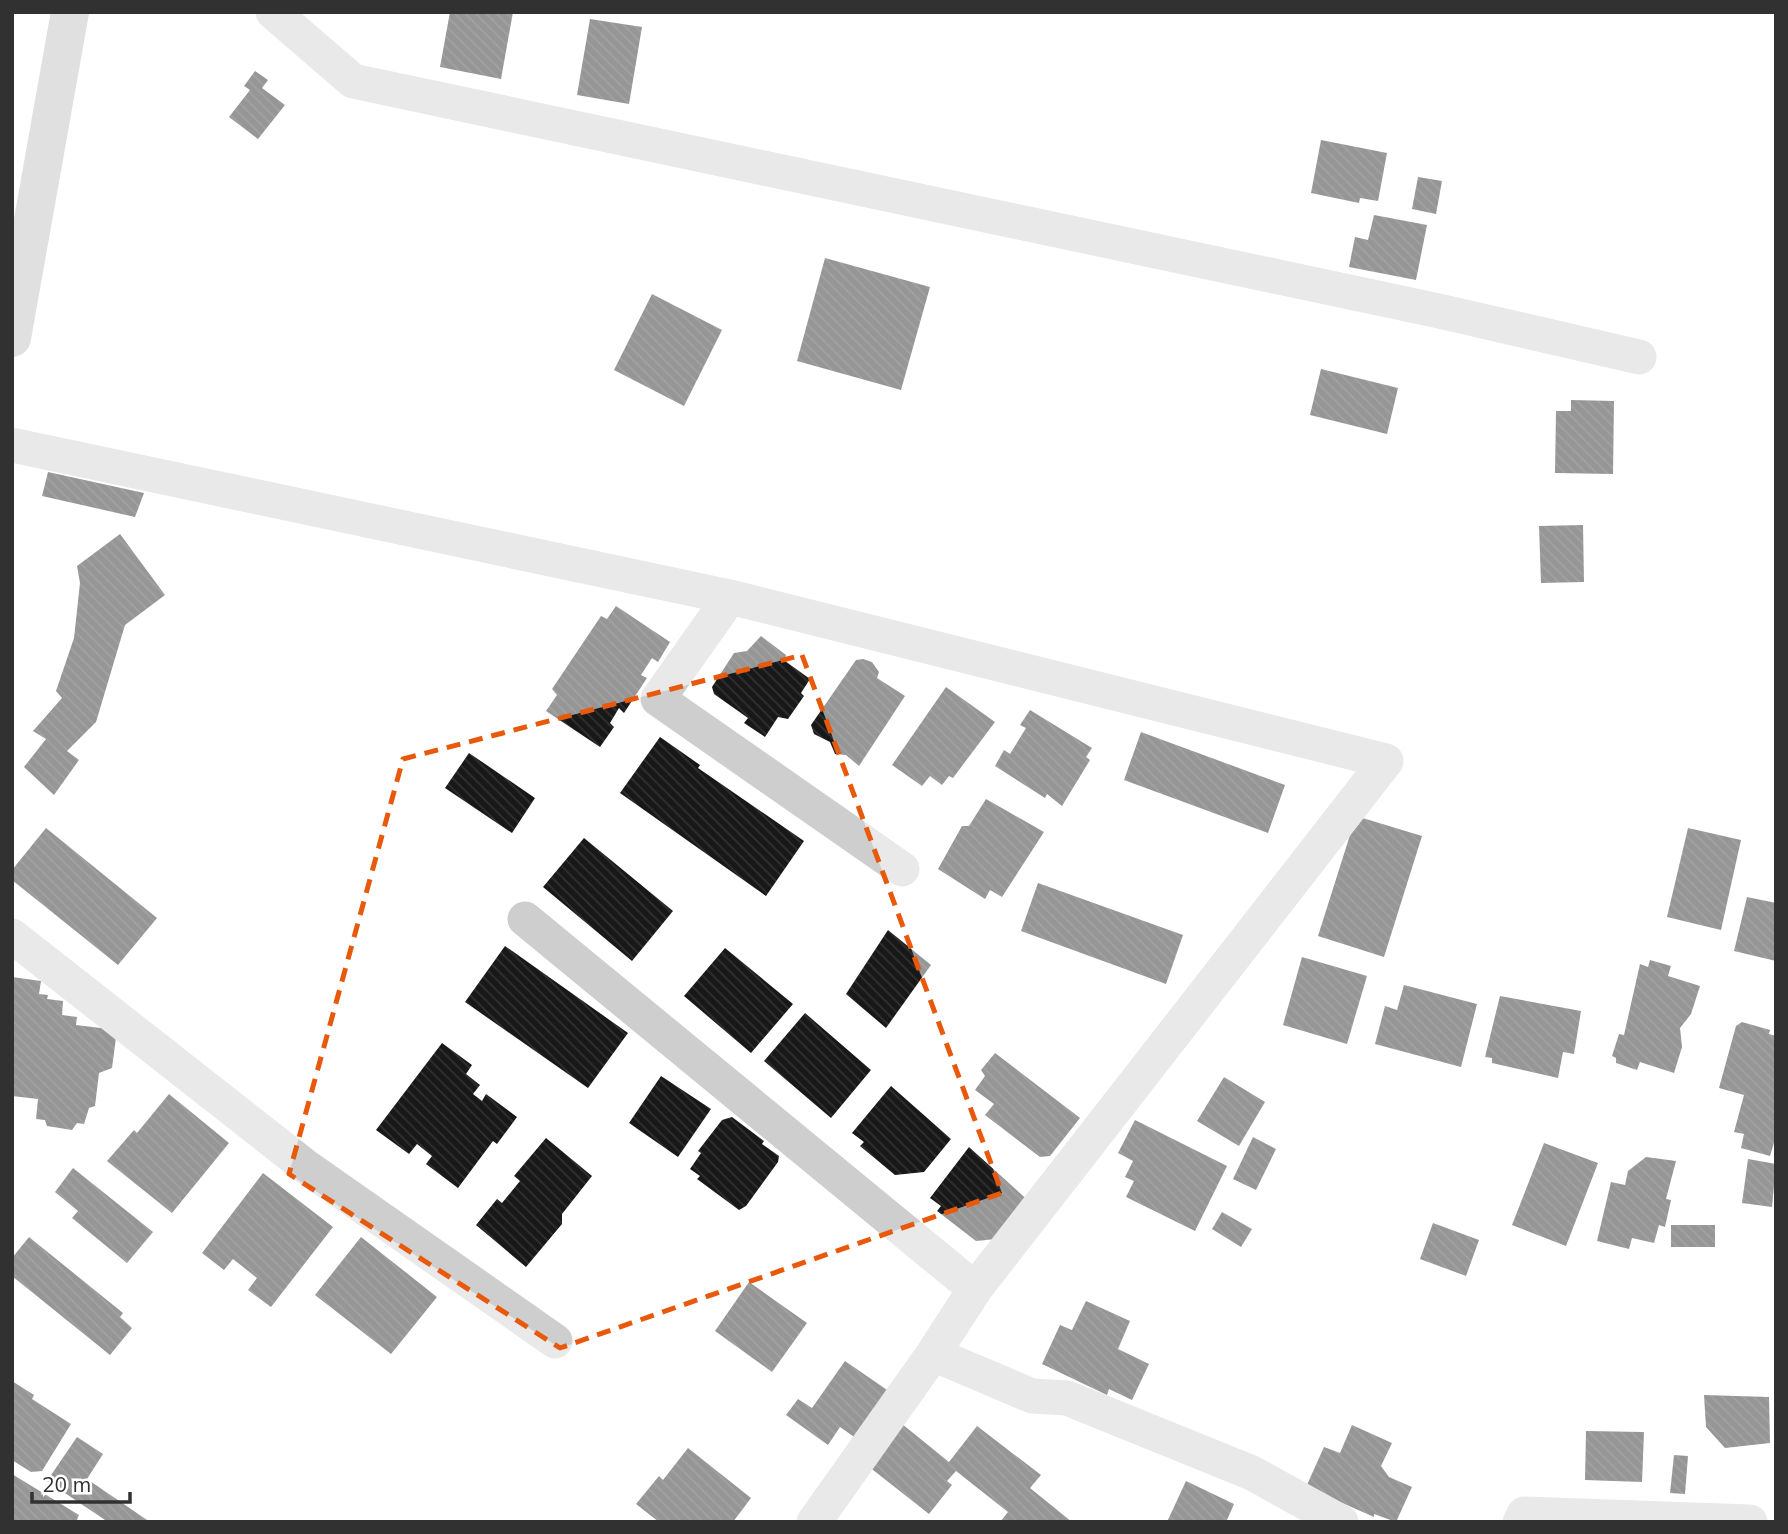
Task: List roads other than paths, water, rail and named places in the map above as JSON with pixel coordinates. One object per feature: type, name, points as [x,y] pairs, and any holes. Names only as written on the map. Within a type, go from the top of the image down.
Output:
[{"type":"street","points":[[12,338],[70,12]]},
{"type":"street","points":[[273,12],[353,81],[1439,311],[1639,357]]},
{"type":"street","points":[[12,445],[730,597],[1386,761],[975,1289],[933,1354],[814,1522]]},
{"type":"street","points":[[730,597],[658,699],[902,869]]},
{"type":"street","points":[[526,919],[975,1289]]},
{"type":"street","points":[[12,936],[305,1166],[555,1341]]},
{"type":"street","points":[[933,1354],[1032,1396],[1067,1398],[1252,1473],[1341,1522]]},
{"type":"street","points":[[1520,1522],[1524,1514],[1750,1522]]}]
